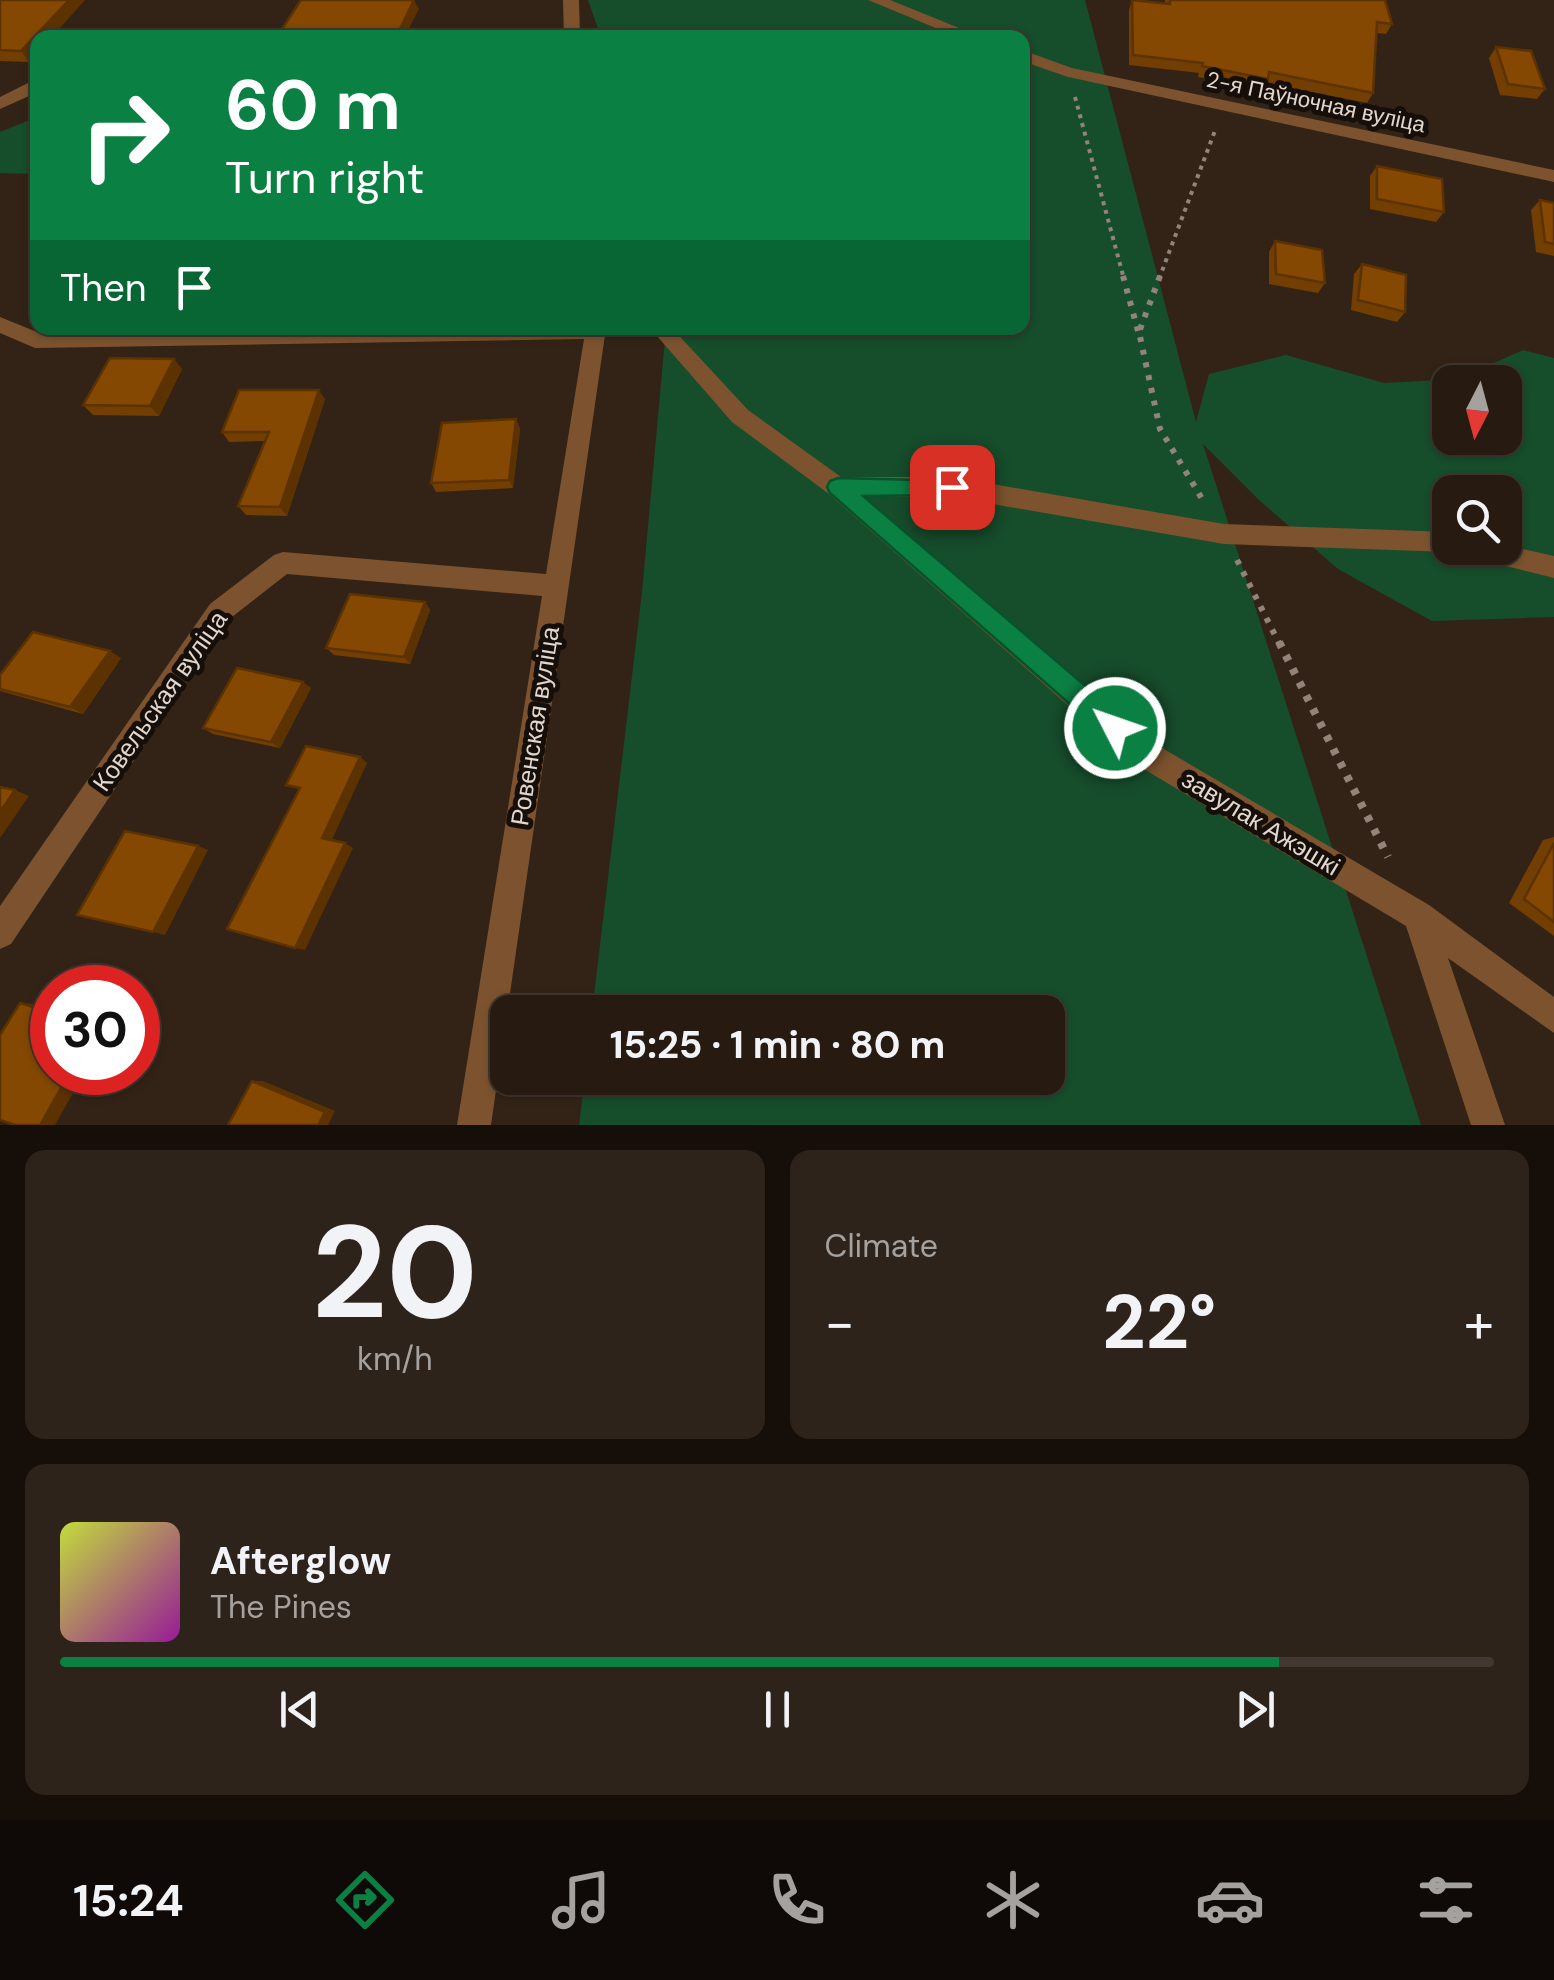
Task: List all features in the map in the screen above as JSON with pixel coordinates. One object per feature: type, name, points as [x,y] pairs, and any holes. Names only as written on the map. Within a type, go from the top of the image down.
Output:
[{"type":"street","points":[[571,0],[572,30]]},
{"type":"street","points":[[876,0],[955,30]]},
{"type":"street","name":"2-я Паўночная вуліца","points":[[1030,58],[1068,72],[1554,176]]},
{"type":"street","points":[[0,86],[30,87]]},
{"type":"street","points":[[0,104],[30,90]]},
{"type":"street","points":[[0,324],[35,340],[290,335]]},
{"type":"street","name":"Ровенская вуліца","points":[[474,1125],[595,335]]},
{"type":"street","name":"завулак Ажэшкі","points":[[666,335],[740,416],[838,487],[1142,752],[1418,916],[1554,1017]]},
{"type":"street","points":[[838,487],[952,487],[1224,534],[1432,541]]},
{"type":"street","points":[[1522,559],[1554,567]]},
{"type":"street","name":"Ковельская вуліца","points":[[0,933],[219,612],[283,562],[557,586]]},
{"type":"street","points":[[1418,916],[1488,1125]]},
{"type":"path","points":[[1068,72],[1138,332]]},
{"type":"green space","points":[[588,0],[1085,0],[1196,422],[1209,374],[1286,355],[1384,383],[1432,380],[1432,455],[1522,455],[1522,365],[1489,365],[1523,350],[1554,358],[1554,617],[1432,621],[1338,569],[1203,444],[1421,1125],[579,1125],[583,1095],[1065,1095],[1065,995],[594,995],[642,592],[665,335],[1030,335],[1030,30],[599,30]]},
{"type":"green space","points":[[30,120],[30,174],[0,173],[0,132]]},
{"type":"building","points":[[0,0],[69,0],[41,30],[30,30],[30,41],[21,51],[0,50]]},
{"type":"building","points":[[301,0],[414,0],[399,30],[281,30]]},
{"type":"building","points":[[1132,0],[1170,4],[1170,0],[1385,0],[1392,24],[1377,22],[1373,93],[1269,72],[1268,79],[1202,66],[1203,63],[1133,55]]},
{"type":"building","points":[[1496,47],[1531,51],[1545,89],[1508,84]]},
{"type":"building","points":[[1377,166],[1442,179],[1444,212],[1377,199]]},
{"type":"building","points":[[1540,200],[1554,203],[1554,244],[1545,242]]},
{"type":"building","points":[[1275,241],[1322,250],[1325,283],[1276,274]]},
{"type":"building","points":[[1362,264],[1406,275],[1405,312],[1358,300]]},
{"type":"building","points":[[110,358],[174,359],[150,406],[83,405]]},
{"type":"building","points":[[239,390],[319,390],[280,507],[238,506],[269,432],[222,432]]},
{"type":"building","points":[[516,419],[509,480],[431,483],[442,423]]},
{"type":"building","points":[[350,594],[425,602],[404,657],[326,648]]},
{"type":"building","points":[[33,632],[110,651],[70,707],[0,689],[0,675]]},
{"type":"building","points":[[237,668],[303,682],[271,742],[203,728]]},
{"type":"building","points":[[306,746],[360,757],[322,838],[345,843],[295,948],[227,929],[300,788],[286,785]]},
{"type":"building","points":[[0,787],[15,790],[0,812]]},
{"type":"building","points":[[125,831],[198,846],[153,932],[77,915]]},
{"type":"building","points":[[1554,843],[1554,922],[1524,899]]},
{"type":"building","points":[[20,1003],[30,1006],[30,1095],[57,1095],[40,1125],[15,1125],[0,1120],[0,1035]]},
{"type":"building","points":[[252,1081],[325,1112],[318,1125],[228,1125]]},
{"type":"route","points":[[952,487],[838,487],[1115,728]]}]
